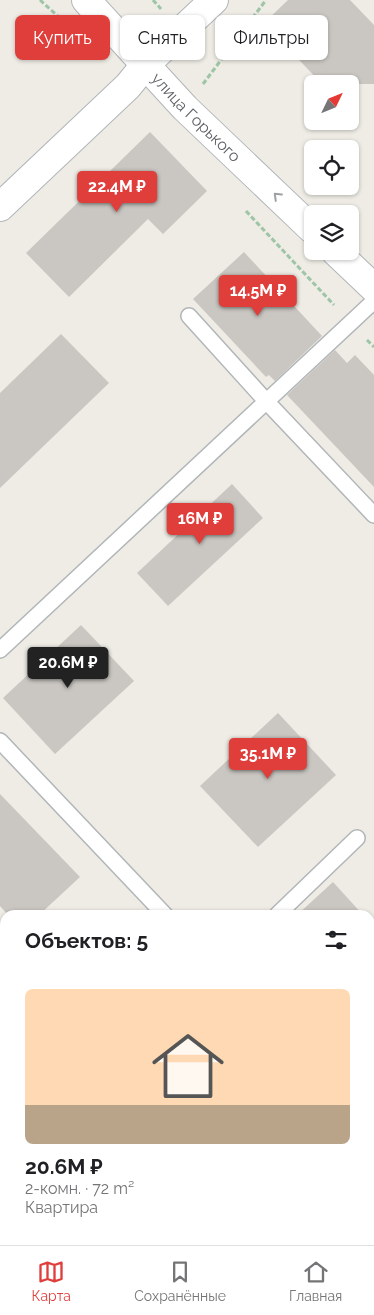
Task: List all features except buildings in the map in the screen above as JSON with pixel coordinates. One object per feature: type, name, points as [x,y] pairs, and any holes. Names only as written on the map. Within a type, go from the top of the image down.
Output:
[{"type":"street","name":"улица Горького","points":[[86,0],[185,108],[304,221]]},
{"type":"street","points":[[0,206],[128,86],[145,65],[214,0]]},
{"type":"street","points":[[345,260],[374,288]]},
{"type":"lane","points":[[0,650],[374,300]]},
{"type":"lane","points":[[190,316],[374,515]]},
{"type":"lane","points":[[0,741],[160,910]]},
{"type":"lane","points":[[282,910],[357,838]]},
{"type":"path","points":[[40,0],[56,15]]},
{"type":"path","points":[[185,108],[266,0]]}]
